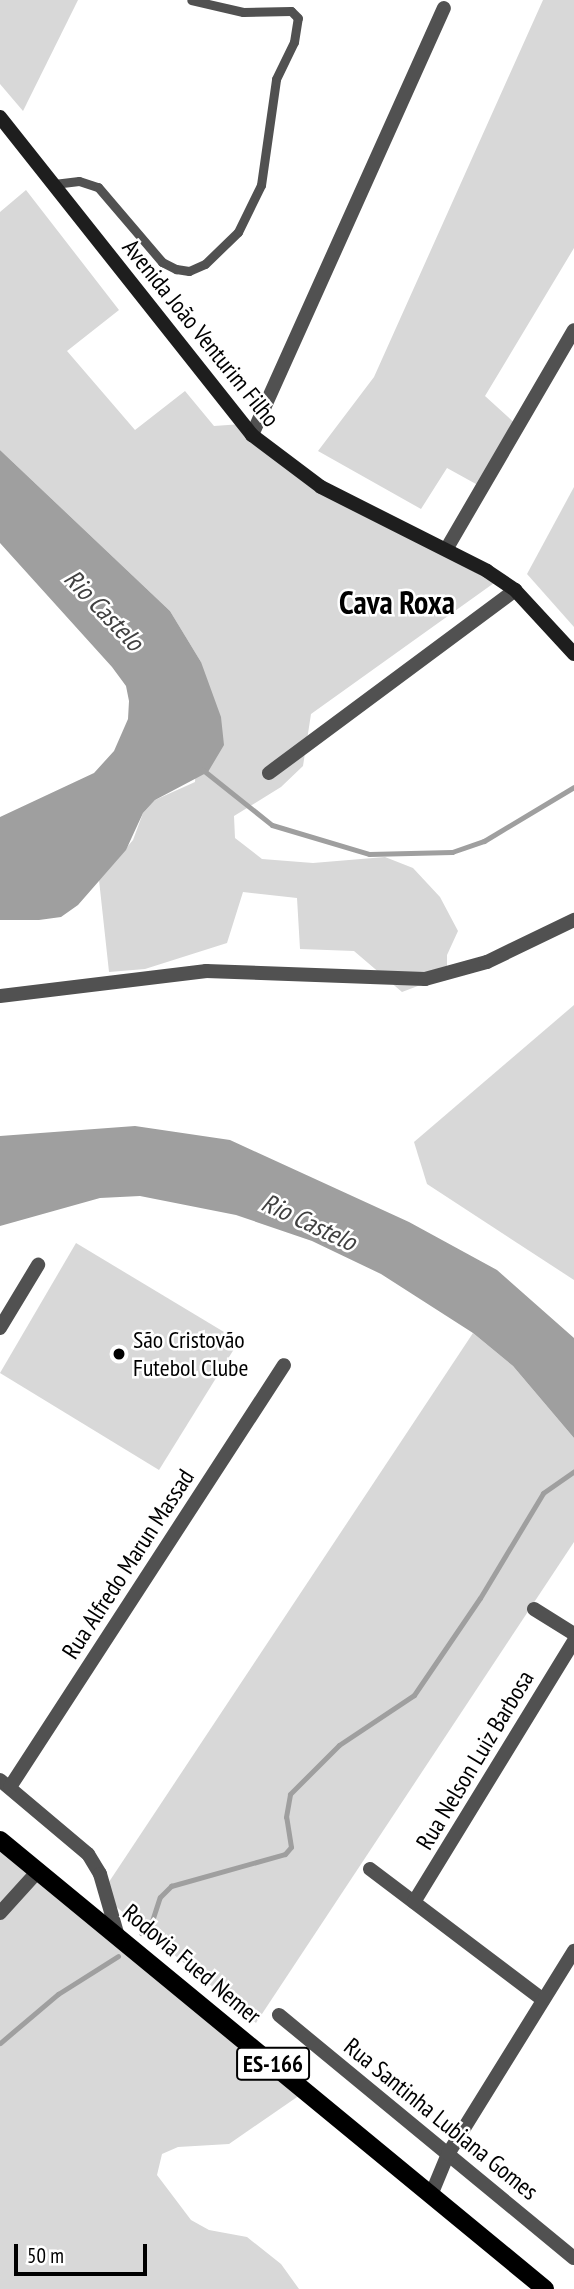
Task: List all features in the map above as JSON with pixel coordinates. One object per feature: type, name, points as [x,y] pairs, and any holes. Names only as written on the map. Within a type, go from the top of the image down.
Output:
[{"type":"main road","name":"Rodovia Fued Nemer","points":[[0,1840],[117,1933],[545,2289]]},
{"type":"street","points":[[251,435],[444,8]]},
{"type":"street","name":"Avenida João Venturim Filho","points":[[0,117],[251,435],[321,487],[447,548],[515,590],[574,654]]},
{"type":"street","points":[[447,548],[574,330]]},
{"type":"street","points":[[269,774],[515,590]]},
{"type":"street","points":[[0,996],[206,971],[425,979],[487,962],[574,920]]},
{"type":"street","points":[[0,1328],[38,1265]]},
{"type":"street","name":"Rua Alfredo Marun Massad","points":[[5,1783],[284,1365]]},
{"type":"street","points":[[534,1609],[574,1634]]},
{"type":"street","name":"Rua Nelson Luiz Barbosa","points":[[414,1902],[574,1641]]},
{"type":"street","points":[[5,1783],[88,1854],[100,1874],[117,1933]]},
{"type":"street","points":[[370,1869],[543,2000]]},
{"type":"street","points":[[0,1913],[39,1870]]},
{"type":"street","points":[[431,2195],[447,2154],[574,1951]]},
{"type":"street","name":"Rua Santinha Lubiana Gomes","points":[[279,2015],[574,2258]]},
{"type":"lane","points":[[54,184],[79,181],[98,187],[162,262],[176,269],[190,271],[205,264],[238,232],[261,185],[276,79],[294,41],[298,18],[291,11],[243,12],[191,0]]},
{"type":"shaded area","points":[[0,0],[78,0],[23,111],[0,84]]},
{"type":"shaded area","points":[[543,0],[574,0],[574,248],[485,396],[520,428],[485,489],[447,468],[421,509],[318,451],[374,377]]},
{"type":"shaded area","points":[[26,190],[119,310],[67,351],[135,430],[185,391],[214,426],[242,424],[278,458],[494,583],[311,714],[303,766],[281,787],[234,816],[235,838],[262,859],[313,863],[385,857],[413,868],[440,897],[458,931],[447,955],[447,975],[402,992],[354,951],[300,949],[297,898],[243,892],[227,943],[145,969],[109,972],[99,880],[133,840],[143,813],[155,800],[195,782],[201,662],[170,611],[0,450],[0,212]]},
{"type":"shaded area","points":[[574,487],[574,627],[527,574]]},
{"type":"shaded area","points":[[574,1005],[574,1280],[427,1184],[414,1142]]},
{"type":"shaded area","name":"São Cristovão Futebol Clube","points":[[76,1243],[239,1341],[159,1470],[0,1373]]},
{"type":"shaded area","points":[[473,1333],[513,1366],[574,1438],[574,1542],[256,2023],[101,1894]]},
{"type":"shaded area","points":[[0,1845],[300,2095],[229,2144],[178,2147],[162,2154],[157,2175],[191,2220],[209,2230],[247,2237],[281,2264],[299,2289],[0,2289]]},
{"type":"water","name":"Rio Castelo","points":[[0,450],[170,611],[201,662],[221,717],[224,745],[208,772],[155,800],[143,813],[126,850],[78,905],[61,917],[39,920],[0,920],[0,817],[94,773],[114,751],[128,719],[129,701],[126,686],[112,667],[0,543]]},
{"type":"water","name":"Rio Castelo","points":[[135,1126],[230,1140],[409,1222],[497,1270],[574,1338],[574,1438],[513,1366],[473,1333],[381,1274],[312,1241],[236,1215],[140,1196],[100,1198],[0,1226],[0,1136]]},
{"type":"waterway","points":[[203,770],[272,825],[369,854],[452,852],[484,841],[574,787]]},
{"type":"waterway","points":[[141,1933],[151,1924],[160,1897],[171,1886],[285,1854],[291,1847],[286,1817],[290,1794],[339,1745],[414,1695],[480,1598],[543,1493],[574,1471]]},
{"type":"waterway","points":[[0,2043],[58,1994],[118,1956]]},
{"type":"place","name":"São Cristovão Futebol Clube","points":[[119,1354]]},
{"type":"district","name":"Cava Roxa","points":[[397,602]]}]
